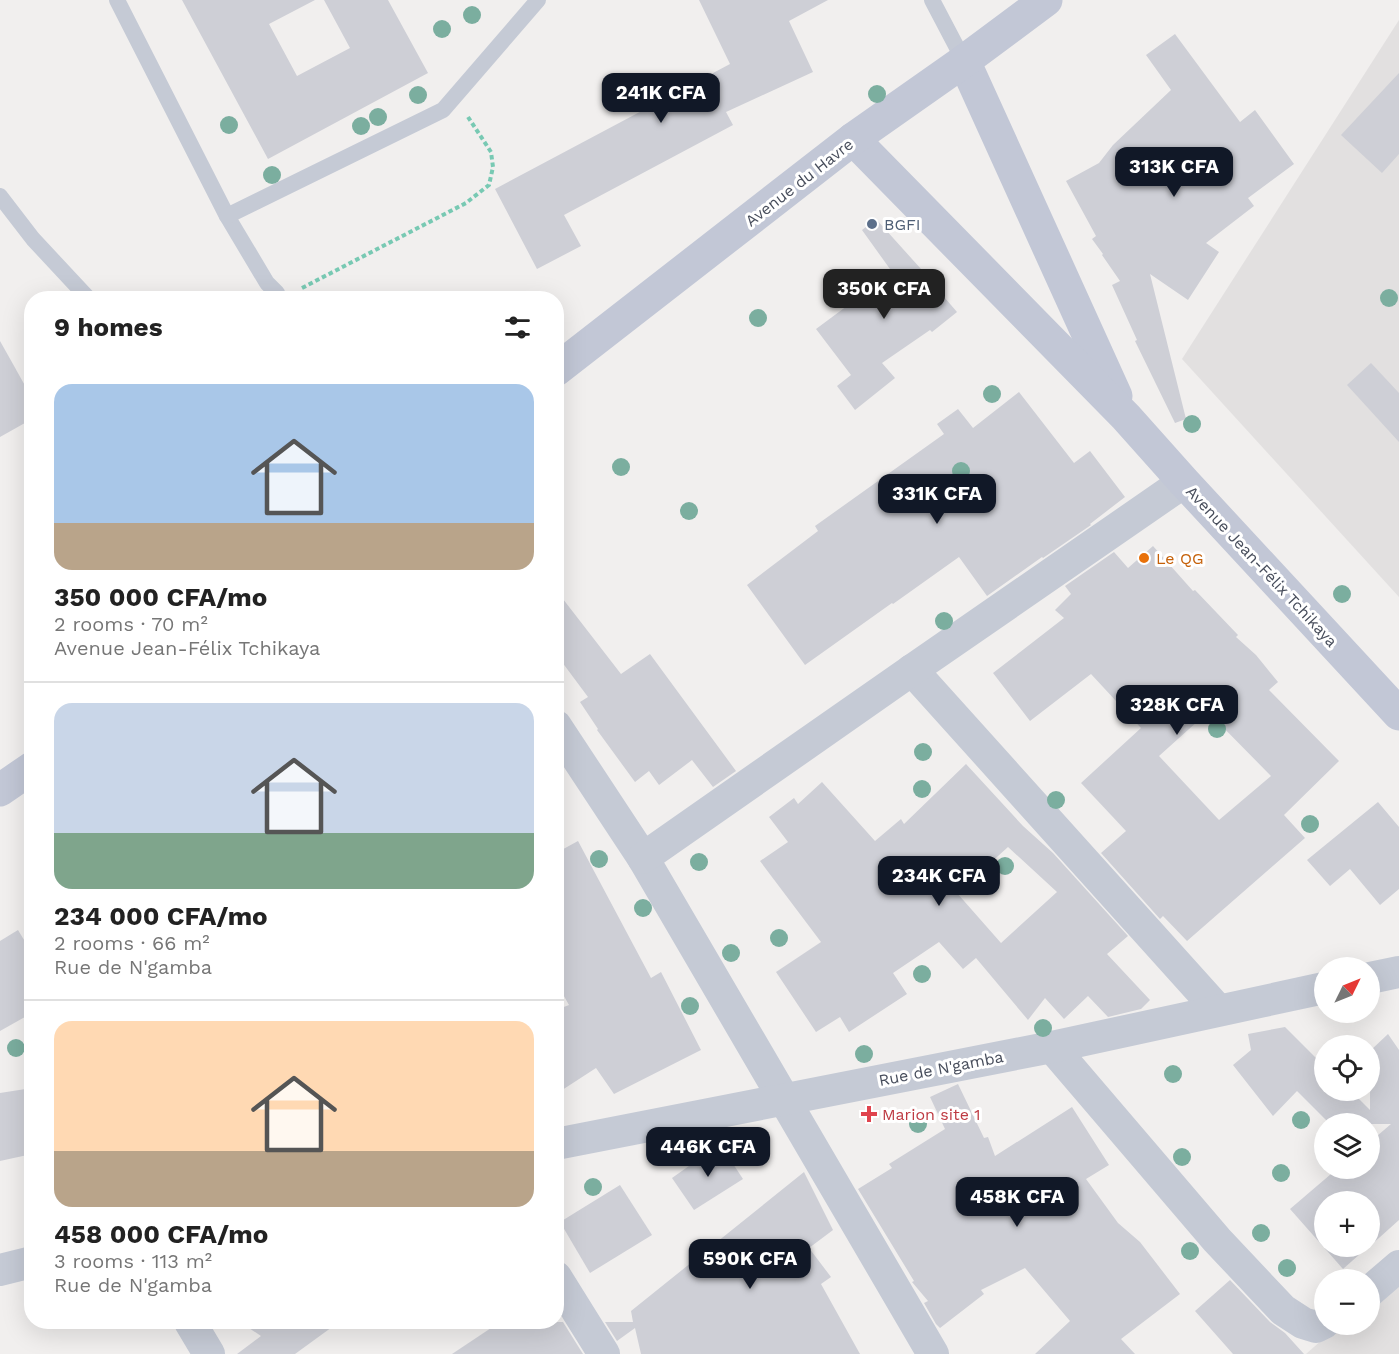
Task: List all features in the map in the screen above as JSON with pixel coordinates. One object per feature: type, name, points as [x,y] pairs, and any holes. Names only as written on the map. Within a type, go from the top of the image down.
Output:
[{"type":"street","name":"Avenue du Havre","points":[[564,364],[853,139],[1046,0]]},
{"type":"street","name":"Avenue Jean-Félix Tchikaya","points":[[964,61],[1126,417]]},
{"type":"street","name":"Avenue Jean-Félix Tchikaya","points":[[853,139],[1126,417],[1399,714]]},
{"type":"street","points":[[643,858],[1184,482]]},
{"type":"street","points":[[912,670],[1218,1010]]},
{"type":"street","points":[[564,738],[643,858],[933,1354]]},
{"type":"street","points":[[0,790],[24,774]]},
{"type":"street","points":[[1380,976],[1399,972]]},
{"type":"street","name":"Rue de N'gamba","points":[[564,1142],[1052,1047],[1314,990]]},
{"type":"street","points":[[1052,1047],[1217,1239],[1283,1310],[1303,1323],[1314,1326]]},
{"type":"street","points":[[0,1270],[24,1264]]},
{"type":"street","points":[[1380,1282],[1399,1266]]},
{"type":"street","points":[[564,1290],[604,1354]]},
{"type":"street","points":[[194,1329],[209,1354]]},
{"type":"lane","points":[[117,0],[227,216],[267,283],[275,291]]},
{"type":"lane","points":[[227,216],[443,110],[538,0]]},
{"type":"lane","points":[[932,0],[964,61]]},
{"type":"lane","points":[[0,196],[33,238],[82,291]]},
{"type":"path","points":[[297,291],[466,203],[489,185],[493,167],[491,152],[455,96]]},
{"type":"shaded area","points":[[1399,20],[1399,597],[1182,359]]},
{"type":"shaded area","points":[[1399,1272],[1399,1354],[1306,1354],[1328,1335],[1380,1335],[1380,1289]]},
{"type":"building","points":[[182,0],[315,0],[269,24],[297,76],[350,48],[324,0],[388,0],[428,73],[268,159]]},
{"type":"building","points":[[699,0],[828,0],[789,21],[813,72],[726,112],[733,125],[564,215],[581,246],[537,269],[495,189],[730,64]]},
{"type":"building","points":[[1175,34],[1240,122],[1255,110],[1294,164],[1248,198],[1254,206],[1206,243],[1219,252],[1188,300],[1150,274],[1186,419],[1175,423],[1135,341],[1137,340],[1112,285],[1120,281],[1092,239],[1096,236],[1066,181],[1099,163],[1113,145],[1171,90],[1146,55]]},
{"type":"building","points":[[1399,73],[1399,154],[1382,173],[1341,135]]},
{"type":"building","points":[[876,219],[957,312],[932,332],[930,330],[882,363],[895,378],[855,410],[837,386],[851,375],[816,329],[847,306],[849,308],[895,276],[862,230]]},
{"type":"building","points":[[0,341],[24,384],[24,424],[0,437]]},
{"type":"building","points":[[1371,363],[1399,393],[1399,442],[1347,385]]},
{"type":"building","points":[[1019,392],[1074,463],[1090,451],[1125,497],[1091,525],[987,596],[959,557],[805,665],[747,585],[818,531],[815,526],[944,434],[937,424],[958,409],[973,428]]},
{"type":"building","points":[[1153,546],[1193,591],[1195,590],[1238,635],[1236,637],[1256,655],[1278,682],[1269,690],[1339,761],[1284,815],[1305,838],[1187,941],[1163,916],[1160,919],[1101,853],[1126,831],[1081,783],[1141,728],[1091,674],[1030,721],[993,673],[1064,618],[1055,610],[1071,594],[1065,586],[1114,552],[1128,568]],"holes":[[[1208,712],[1271,776],[1219,820],[1159,756]]]},
{"type":"building","points":[[564,600],[621,674],[650,654],[736,771],[713,787],[692,760],[659,785],[649,771],[635,782],[597,730],[580,702],[588,697],[564,665]]},
{"type":"building","points":[[966,764],[1023,826],[1053,853],[1128,936],[1107,954],[1150,1000],[1141,1009],[1108,1017],[1088,996],[1064,1019],[1045,998],[1028,1020],[976,958],[963,969],[939,942],[893,973],[907,994],[849,1032],[840,1017],[816,1032],[776,972],[821,942],[760,861],[788,842],[769,817],[794,798],[798,804],[822,782],[875,841],[901,819],[904,824]],"holes":[[[1008,847],[1057,892],[1001,943],[957,893]]]},
{"type":"building","points":[[1378,802],[1399,827],[1399,889],[1380,905],[1350,869],[1330,886],[1307,860]]},
{"type":"building","points":[[578,841],[651,978],[661,972],[701,1050],[614,1094],[596,1068],[564,1089],[564,1007],[569,1005],[564,996],[564,849]]},
{"type":"building","points":[[18,930],[24,940],[24,1018],[0,1031],[0,941]]},
{"type":"building","points":[[1285,1027],[1314,1056],[1314,1101],[1361,1101],[1370,1110],[1370,1101],[1380,1101],[1380,1042],[1388,1034],[1399,1050],[1399,1220],[1380,1237],[1380,1191],[1314,1191],[1314,1236],[1290,1209],[1325,1179],[1380,1179],[1380,1133],[1391,1124],[1380,1124],[1380,1113],[1319,1113],[1297,1091],[1273,1116],[1233,1065],[1251,1050],[1248,1034]]},
{"type":"building","points":[[958,1084],[984,1138],[988,1137],[995,1156],[1072,1107],[1109,1165],[1086,1179],[1118,1223],[1140,1242],[1180,1294],[1121,1339],[1135,1354],[1035,1354],[1070,1321],[1025,1268],[981,1290],[984,1294],[940,1328],[936,1324],[924,1303],[928,1301],[912,1282],[914,1281],[858,1189],[892,1168],[889,1164],[945,1129],[930,1097]]},
{"type":"building","points":[[24,1089],[24,1156],[0,1161],[0,1093]]},
{"type":"building","points":[[720,1144],[743,1179],[694,1210],[672,1178]]},
{"type":"building","points":[[804,1172],[833,1230],[809,1248],[831,1277],[821,1284],[860,1354],[641,1354],[635,1328],[617,1341],[605,1322],[633,1322],[631,1311]]},
{"type":"building","points":[[620,1185],[652,1235],[590,1273],[564,1229],[564,1220]]},
{"type":"building","points":[[1332,1257],[1357,1257],[1343,1269]]},
{"type":"building","points":[[1230,1280],[1304,1354],[1233,1354],[1195,1311]]},
{"type":"building","points":[[564,1324],[583,1354],[452,1354],[490,1329],[564,1329]]},
{"type":"building","points":[[250,1329],[329,1329],[295,1354],[237,1354],[261,1336]]},
{"type":"place","name":"BGFI","points":[[872,224]]},
{"type":"place","name":"Le QG","points":[[1144,558]]},
{"type":"place","name":"Marion site 1","points":[[869,1114]]}]
